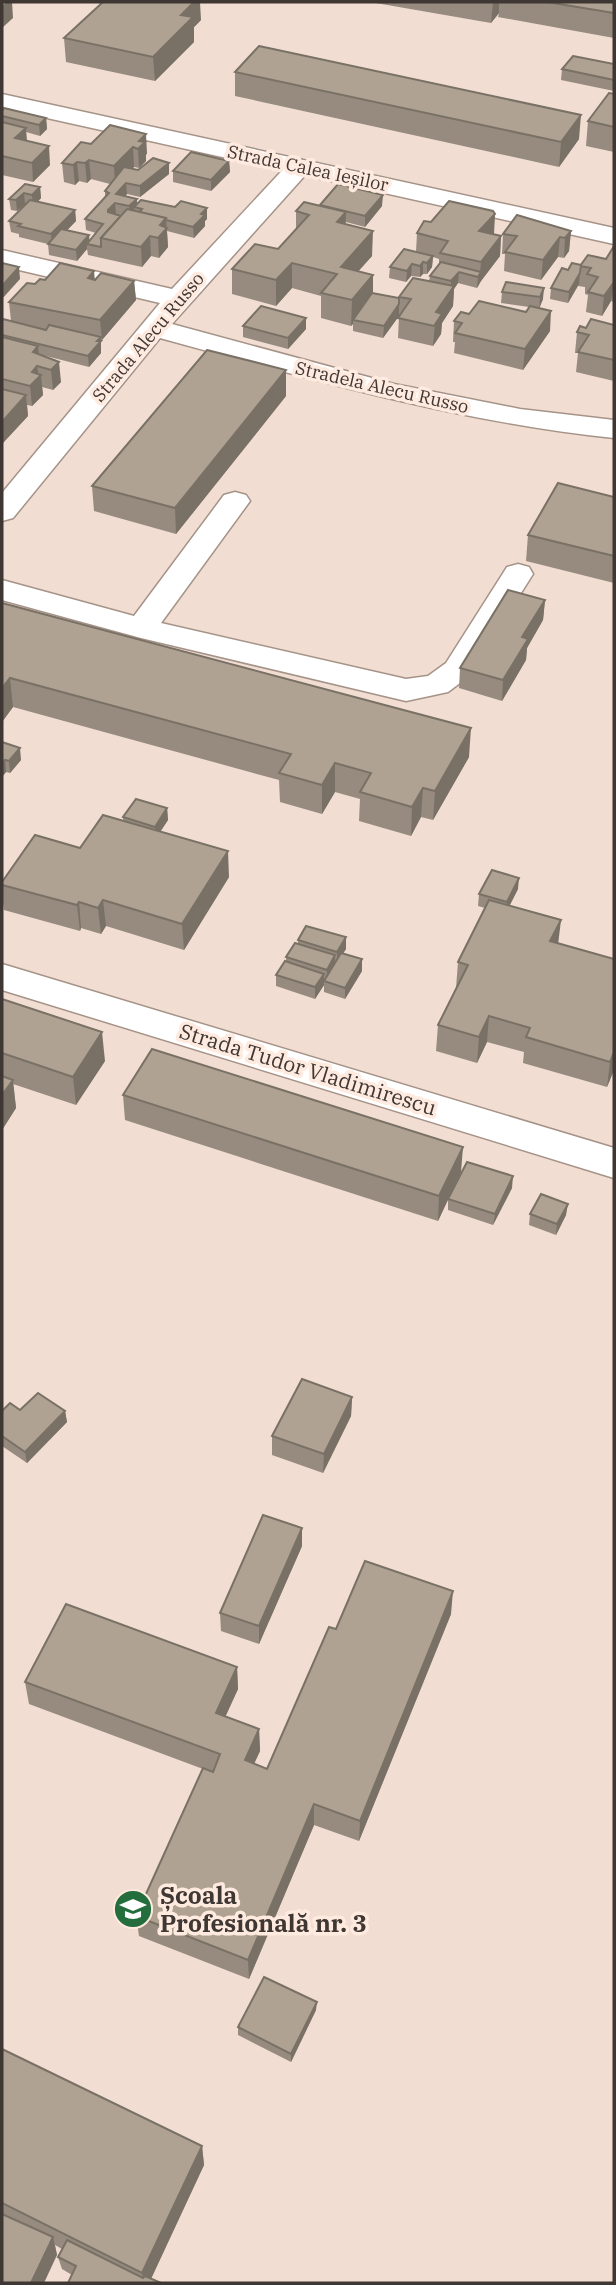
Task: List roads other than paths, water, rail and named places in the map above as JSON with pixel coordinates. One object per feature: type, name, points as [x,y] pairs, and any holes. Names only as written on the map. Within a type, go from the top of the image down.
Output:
[{"type":"street","name":"Strada Calea Ieșilor","points":[[2,101],[614,236]]},
{"type":"street","name":"Strada Alecu Russo","points":[[2,512],[178,299],[299,167]]},
{"type":"street","points":[[2,258],[178,299]]},
{"type":"street","name":"Stradela Alecu Russo","points":[[154,328],[391,392],[520,418],[614,429]]},
{"type":"street","points":[[141,628],[235,501]]},
{"type":"street","points":[[2,590],[141,628],[406,690],[437,685],[457,670],[518,574]]},
{"type":"street","name":"Strada Tudor Vladimirescu","points":[[2,977],[614,1163]]},
{"type":"place","name":"Școala Profesională nr. 3","points":[[133,1909]]}]
